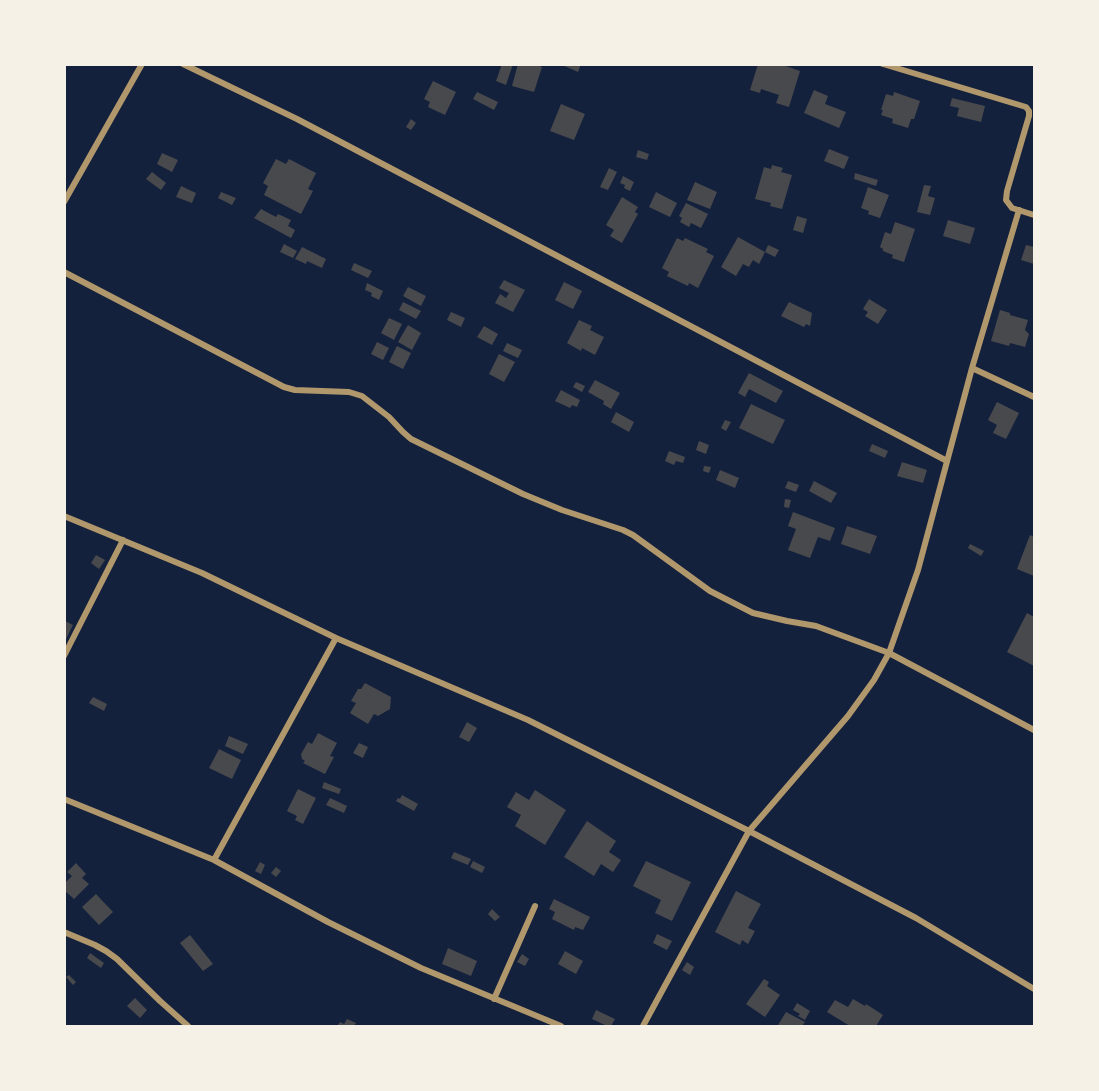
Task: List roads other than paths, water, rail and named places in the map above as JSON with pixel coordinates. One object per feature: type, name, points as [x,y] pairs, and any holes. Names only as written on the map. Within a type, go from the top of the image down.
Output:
[{"type":"street","points":[[64,202],[142,64]]},
{"type":"street","points":[[183,64],[297,119],[947,461]]},
{"type":"street","points":[[883,64],[1026,107],[1029,111],[1028,123],[1006,197],[1007,203],[1012,208],[1035,215]]},
{"type":"street","points":[[643,1026],[749,831],[848,716],[874,681],[889,653],[918,570],[972,368],[1019,210]]},
{"type":"street","points":[[64,272],[284,387],[295,390],[349,392],[362,396],[389,417],[411,439],[523,494],[633,535],[710,591],[753,613],[816,626],[889,653],[1035,730]]},
{"type":"street","points":[[972,368],[1035,397]]},
{"type":"street","points":[[64,516],[202,573],[336,638],[528,720],[916,918],[1035,989]]},
{"type":"street","points":[[64,656],[123,540]]},
{"type":"street","points":[[214,860],[336,638]]},
{"type":"street","points":[[64,799],[214,860],[328,922],[411,963],[561,1026]]},
{"type":"street","points":[[494,999],[535,906]]},
{"type":"street","points":[[64,932],[112,955],[188,1026]]}]
